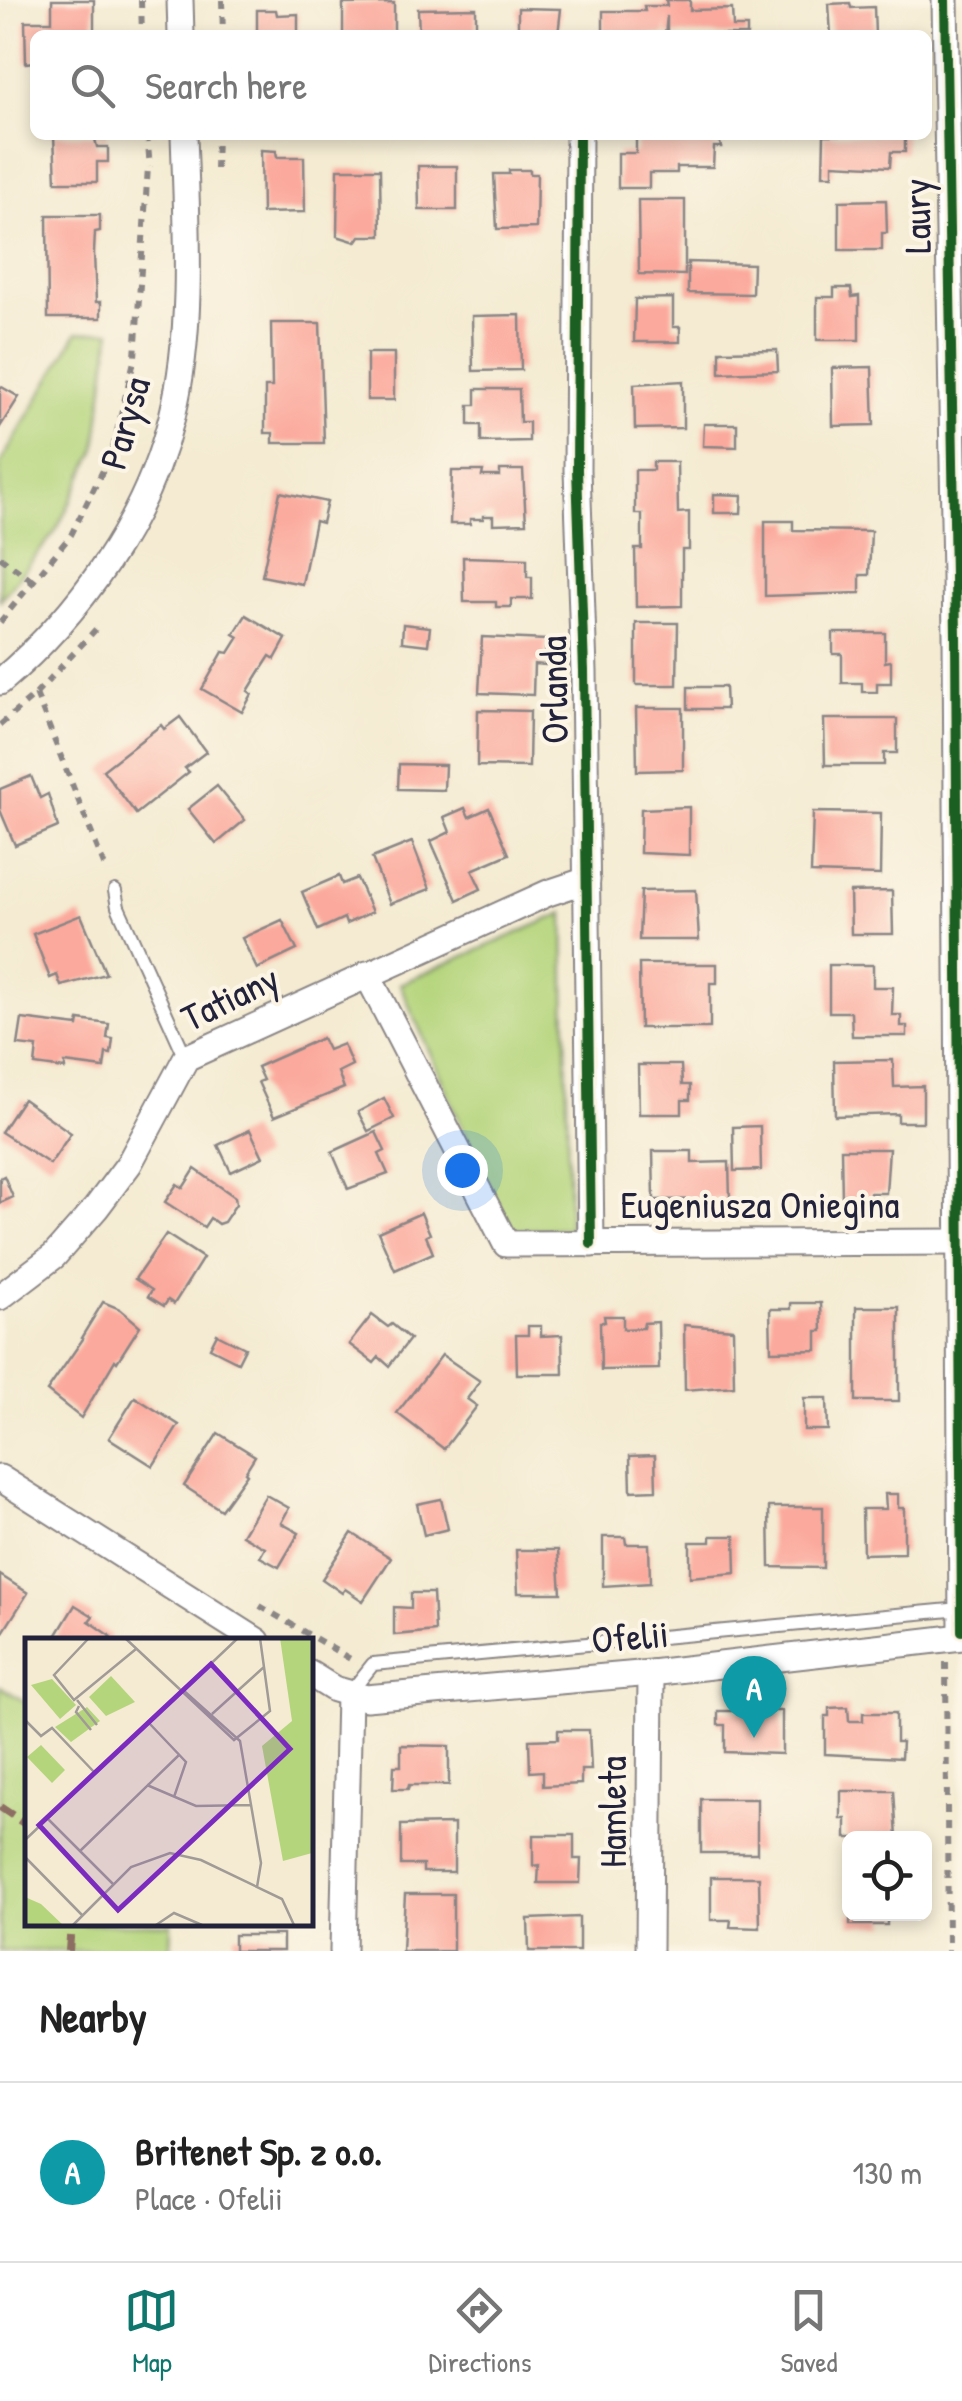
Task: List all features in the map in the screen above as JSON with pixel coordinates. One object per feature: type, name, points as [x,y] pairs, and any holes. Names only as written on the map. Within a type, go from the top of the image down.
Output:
[{"type":"street","points":[[180,0],[181,30]]},
{"type":"street","name":"Laury","points":[[944,0],[939,91],[959,635],[962,1609],[957,1635]]},
{"type":"street","name":"Parysa","points":[[0,682],[53,632],[105,565],[136,511],[161,453],[172,417],[185,324],[184,140]]},
{"type":"street","name":"Orlanda","points":[[579,140],[577,470],[584,671],[591,1244]]},
{"type":"street","name":"Tatiany","points":[[0,1297],[54,1256],[96,1208],[129,1164],[186,1058],[548,893],[586,880]]},
{"type":"street","name":"Eugeniusza Oniegina","points":[[366,974],[506,1244],[959,1242]]},
{"type":"street","points":[[0,1478],[252,1638]]},
{"type":"street","name":"Ofelii","points":[[312,1675],[349,1695],[366,1698],[651,1673],[957,1635]]},
{"type":"street","name":"Hamleta","points":[[649,1951],[651,1673]]},
{"type":"street","points":[[343,1951],[349,1695]]},
{"type":"lane","points":[[115,891],[118,907],[186,1058]]},
{"type":"lane","points":[[349,1695],[372,1664],[962,1609]]},
{"type":"path","points":[[141,0],[142,30]]},
{"type":"path","points":[[222,0],[223,30]]},
{"type":"path","points":[[0,622],[71,535],[112,452],[135,358],[148,167]]},
{"type":"path","points":[[0,557],[34,583]]},
{"type":"path","points":[[0,725],[36,694],[115,891]]},
{"type":"path","points":[[948,1951],[957,1635]]},
{"type":"green space","points":[[111,331],[96,449],[56,531],[0,600],[0,464],[77,333]]},
{"type":"green space","points":[[564,913],[569,1228],[507,1230],[400,984]]},
{"type":"green space","points":[[0,1686],[25,1702],[25,1926],[171,1926],[170,1951],[0,1951]]},
{"type":"building","points":[[52,0],[94,0],[94,30],[30,30],[30,63],[26,63],[25,21],[52,21]]},
{"type":"building","points":[[666,0],[690,0],[690,10],[732,9],[733,27],[747,30],[667,30],[667,16],[666,30],[603,30],[603,11],[645,11],[644,6],[667,6]]},
{"type":"building","points":[[394,3],[394,30],[343,30],[343,4]]},
{"type":"building","points":[[829,4],[874,7],[875,30],[831,30]]},
{"type":"building","points":[[476,8],[476,30],[419,30],[418,9]]},
{"type":"building","points":[[518,8],[561,9],[559,30],[518,30]]},
{"type":"building","points":[[257,10],[276,10],[277,15],[298,14],[298,30],[257,30]]},
{"type":"building","points":[[54,140],[95,140],[97,147],[108,147],[108,162],[97,162],[97,182],[56,182]]},
{"type":"building","points":[[636,140],[719,140],[721,147],[714,147],[713,167],[677,167],[677,173],[649,173],[649,188],[618,188],[618,153],[636,153]]},
{"type":"building","points":[[824,140],[905,140],[905,152],[891,152],[890,167],[833,164],[833,175],[823,175]]},
{"type":"building","points":[[261,150],[276,151],[277,157],[304,157],[305,212],[262,213]]},
{"type":"building","points":[[418,166],[457,166],[457,210],[419,210]]},
{"type":"building","points":[[338,169],[380,169],[381,236],[360,236],[356,242],[337,236]]},
{"type":"building","points":[[509,170],[537,174],[536,228],[497,229],[494,174],[509,174]]},
{"type":"building","points":[[638,200],[685,200],[685,275],[639,274]]},
{"type":"building","points":[[886,200],[887,233],[882,233],[882,250],[839,250],[839,201]]},
{"type":"building","points":[[47,215],[100,215],[94,253],[96,302],[101,302],[101,318],[48,318]]},
{"type":"building","points":[[688,262],[753,264],[752,294],[688,293]]},
{"type":"building","points":[[834,288],[851,288],[852,297],[859,296],[859,340],[817,340],[817,297],[834,297]]},
{"type":"building","points":[[673,298],[673,327],[680,327],[680,342],[634,342],[635,299]]},
{"type":"building","points":[[520,315],[521,370],[473,371],[472,316]]},
{"type":"building","points":[[271,323],[320,323],[324,443],[273,443],[273,433],[265,433],[265,387],[272,387]]},
{"type":"building","points":[[777,350],[778,371],[720,373],[720,351]]},
{"type":"building","points":[[367,353],[394,353],[394,400],[367,400]]},
{"type":"building","points":[[872,367],[874,425],[833,426],[832,368]]},
{"type":"building","points":[[683,381],[683,428],[635,429],[634,384]]},
{"type":"building","points":[[0,386],[19,397],[0,427]]},
{"type":"building","points":[[476,389],[519,389],[520,422],[529,422],[529,441],[481,442],[481,425],[469,425],[469,405],[476,405]]},
{"type":"building","points":[[704,424],[737,424],[737,447],[703,446]]},
{"type":"building","points":[[653,462],[677,462],[678,513],[689,512],[689,550],[682,550],[682,606],[636,607],[635,549],[642,549],[642,514],[635,514],[635,470],[653,470]]},
{"type":"building","points":[[500,470],[523,470],[526,523],[493,524],[493,516],[483,516],[470,519],[470,524],[450,524],[452,471],[483,471],[482,476],[500,476]]},
{"type":"building","points":[[280,492],[327,502],[322,523],[315,521],[302,584],[262,576]]},
{"type":"building","points":[[714,494],[742,495],[741,513],[714,513]]},
{"type":"building","points":[[765,521],[793,521],[793,530],[871,531],[869,575],[860,575],[860,593],[765,596]]},
{"type":"building","points":[[463,557],[527,559],[532,599],[511,599],[511,607],[496,607],[496,602],[464,602]]},
{"type":"building","points":[[246,615],[286,639],[248,691],[252,694],[242,712],[202,689],[223,652],[229,653],[239,637],[234,634]]},
{"type":"building","points":[[636,623],[678,623],[677,685],[636,685]]},
{"type":"building","points":[[403,624],[430,627],[428,645],[402,642]]},
{"type":"building","points":[[833,633],[885,633],[885,662],[891,661],[891,683],[877,683],[877,692],[862,692],[862,683],[842,683],[842,654],[833,654]]},
{"type":"building","points":[[482,637],[546,640],[545,665],[534,664],[533,695],[479,693]]},
{"type":"building","points":[[688,687],[725,687],[726,709],[688,709]]},
{"type":"building","points":[[636,708],[683,708],[683,770],[637,771]]},
{"type":"building","points":[[478,710],[530,711],[529,767],[477,766]]},
{"type":"building","points":[[180,717],[206,752],[185,768],[189,772],[136,814],[103,770],[161,725],[164,729]]},
{"type":"building","points":[[824,719],[897,719],[897,753],[884,753],[884,765],[825,765]]},
{"type":"building","points":[[399,764],[445,765],[444,790],[398,789]]},
{"type":"building","points":[[31,776],[40,798],[48,794],[58,827],[15,845],[0,810],[0,789]]},
{"type":"building","points":[[217,786],[245,820],[216,844],[188,809]]},
{"type":"building","points":[[689,807],[689,855],[640,853],[641,809]]},
{"type":"building","points":[[465,808],[469,817],[489,808],[509,854],[472,870],[481,889],[457,900],[431,841],[450,832],[444,817]]},
{"type":"building","points":[[813,812],[881,813],[880,875],[811,873]]},
{"type":"building","points":[[412,842],[430,889],[390,904],[372,858]]},
{"type":"building","points":[[339,876],[342,884],[357,878],[372,912],[346,924],[344,918],[318,930],[302,892]]},
{"type":"building","points":[[696,890],[699,940],[639,940],[641,891]]},
{"type":"building","points":[[892,891],[893,934],[851,934],[850,892]]},
{"type":"building","points":[[81,915],[106,974],[61,986],[57,975],[50,978],[33,934]]},
{"type":"building","points":[[282,920],[297,950],[257,969],[242,938]]},
{"type":"building","points":[[639,964],[717,964],[717,983],[710,983],[710,1028],[640,1028]]},
{"type":"building","points":[[829,965],[873,965],[873,987],[893,987],[892,1015],[901,1015],[901,1026],[907,1026],[907,1036],[852,1036],[851,1012],[829,1012]]},
{"type":"building","points":[[22,1019],[78,1026],[79,1020],[109,1024],[111,1054],[106,1053],[104,1068],[65,1063],[65,1069],[35,1065],[37,1047],[18,1045]]},
{"type":"building","points":[[322,1038],[328,1050],[343,1044],[352,1065],[338,1072],[344,1088],[274,1117],[258,1082],[263,1080],[257,1067]]},
{"type":"building","points":[[893,1060],[894,1087],[923,1086],[923,1122],[898,1122],[898,1114],[835,1116],[834,1061]]},
{"type":"building","points":[[638,1065],[681,1065],[682,1085],[690,1085],[690,1100],[682,1100],[682,1114],[639,1114]]},
{"type":"building","points":[[384,1098],[394,1118],[368,1131],[358,1112]]},
{"type":"building","points":[[23,1099],[71,1133],[50,1164],[1,1132]]},
{"type":"building","points":[[760,1126],[761,1170],[734,1171],[733,1127]]},
{"type":"building","points":[[250,1130],[263,1157],[231,1172],[218,1145]]},
{"type":"building","points":[[376,1132],[385,1151],[379,1154],[388,1174],[348,1189],[332,1152]]},
{"type":"building","points":[[841,1149],[889,1149],[886,1193],[870,1193],[870,1200],[842,1200]]},
{"type":"building","points":[[653,1151],[692,1151],[692,1163],[729,1162],[730,1199],[654,1200]]},
{"type":"building","points":[[195,1169],[235,1197],[236,1204],[224,1222],[218,1224],[210,1218],[204,1227],[165,1202],[177,1184],[183,1188]]},
{"type":"building","points":[[4,1176],[13,1197],[0,1203],[0,1178]]},
{"type":"building","points":[[421,1213],[433,1253],[395,1270],[378,1232]]},
{"type":"building","points":[[166,1234],[203,1258],[174,1304],[168,1300],[164,1306],[148,1296],[152,1290],[135,1279]]},
{"type":"building","points":[[103,1302],[120,1309],[140,1326],[81,1418],[47,1391]]},
{"type":"building","points":[[791,1303],[821,1303],[822,1331],[817,1331],[817,1350],[771,1351],[770,1309],[791,1309]]},
{"type":"building","points":[[856,1307],[899,1307],[899,1401],[856,1401]]},
{"type":"building","points":[[372,1315],[388,1327],[392,1324],[410,1339],[389,1366],[379,1357],[374,1363],[349,1344]]},
{"type":"building","points":[[604,1316],[623,1316],[623,1329],[658,1322],[659,1369],[601,1370],[600,1322],[605,1322]]},
{"type":"building","points":[[684,1325],[733,1329],[734,1386],[685,1390]]},
{"type":"building","points":[[528,1326],[541,1326],[541,1336],[562,1335],[563,1374],[517,1374],[516,1335],[528,1335]]},
{"type":"building","points":[[217,1334],[245,1348],[238,1362],[210,1348]]},
{"type":"building","points":[[442,1355],[480,1381],[467,1399],[477,1406],[444,1449],[397,1413]]},
{"type":"building","points":[[135,1397],[179,1425],[153,1466],[109,1438]]},
{"type":"building","points":[[804,1398],[827,1398],[828,1430],[804,1430]]},
{"type":"building","points":[[218,1433],[255,1456],[221,1510],[184,1486]]},
{"type":"building","points":[[655,1455],[656,1490],[631,1491],[630,1456]]},
{"type":"building","points":[[885,1494],[898,1494],[898,1508],[904,1508],[904,1553],[863,1554],[862,1509],[886,1509]]},
{"type":"building","points":[[266,1495],[289,1508],[281,1523],[299,1533],[279,1567],[260,1557],[265,1548],[242,1535]]},
{"type":"building","points":[[441,1499],[448,1529],[424,1535],[417,1504]]},
{"type":"building","points":[[769,1507],[823,1507],[823,1568],[770,1567]]},
{"type":"building","points":[[352,1533],[391,1558],[363,1601],[322,1579]]},
{"type":"building","points":[[711,1536],[735,1536],[736,1573],[690,1577],[690,1542],[711,1542]]},
{"type":"building","points":[[603,1537],[625,1537],[626,1544],[649,1544],[650,1583],[603,1586]]},
{"type":"building","points":[[516,1550],[558,1550],[561,1593],[518,1593]]},
{"type":"building","points":[[0,1575],[28,1593],[0,1637]]},
{"type":"building","points":[[411,1593],[433,1593],[435,1631],[394,1635],[394,1607],[411,1608]]},
{"type":"building","points":[[75,1605],[93,1616],[89,1621],[111,1636],[110,1638],[55,1638]]},
{"type":"building","points":[[848,1707],[849,1721],[863,1721],[863,1713],[896,1713],[896,1742],[902,1742],[901,1758],[825,1754],[825,1716],[829,1716],[829,1708]]},
{"type":"building","points":[[718,1711],[782,1711],[782,1754],[725,1752],[725,1725],[718,1725]]},
{"type":"building","points":[[558,1730],[589,1730],[591,1770],[581,1770],[581,1784],[543,1786],[543,1771],[530,1772],[529,1740],[558,1739]]},
{"type":"building","points":[[401,1745],[449,1746],[449,1785],[393,1789],[394,1766],[401,1766]]},
{"type":"building","points":[[841,1791],[894,1791],[897,1831],[846,1831],[846,1819],[841,1819]]},
{"type":"building","points":[[701,1799],[757,1799],[757,1853],[701,1853]]},
{"type":"building","points":[[454,1824],[454,1872],[423,1872],[423,1865],[401,1865],[401,1825]]},
{"type":"building","points":[[533,1835],[574,1835],[574,1859],[581,1859],[580,1883],[538,1883],[539,1865],[533,1866]]},
{"type":"building","points":[[711,1877],[759,1877],[760,1928],[730,1927],[731,1920],[711,1920]]},
{"type":"building","points":[[405,1894],[453,1894],[453,1951],[402,1951]]},
{"type":"building","points":[[579,1917],[579,1951],[529,1951],[528,1919]]},
{"type":"building","points":[[850,1921],[887,1921],[887,1925],[850,1925]]},
{"type":"building","points":[[234,1935],[283,1935],[283,1951],[234,1951]]},
{"type":"marked path","points":[[0,1807],[25,1824]]},
{"type":"marked path","points":[[69,1951],[71,1926]]},
{"type":"cycle path","points":[[945,0],[956,635],[962,1631]]},
{"type":"cycle path","points":[[579,140],[577,470],[584,671],[591,1244]]},
{"type":"place","name":"Britenet Sp. z o.o.","points":[[754,1738]]}]
